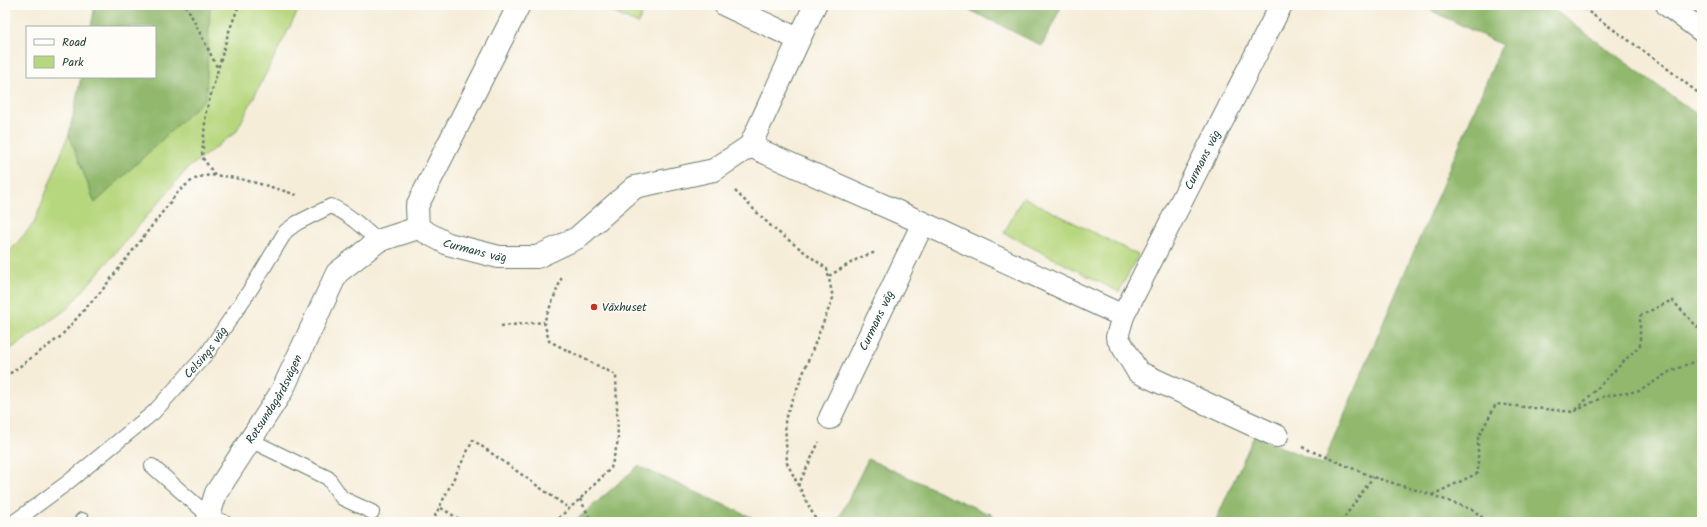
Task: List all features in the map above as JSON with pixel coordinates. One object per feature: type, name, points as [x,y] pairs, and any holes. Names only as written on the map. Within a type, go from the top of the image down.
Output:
[{"type":"street","points":[[378,241],[418,228],[416,206],[519,5]]},
{"type":"street","points":[[725,5],[798,40]]},
{"type":"street","points":[[815,5],[750,146],[923,222],[1123,316]]},
{"type":"street","name":"Curmans väg","points":[[1277,436],[1138,372],[1117,336],[1123,316],[1282,5]]},
{"type":"street","points":[[1667,5],[1702,31]]},
{"type":"street","name":"Curmans väg","points":[[418,228],[448,244],[499,257],[537,256],[576,238],[635,188],[714,170],[750,146]]},
{"type":"street","name":"Curmans väg","points":[[830,418],[923,222]]},
{"type":"street","name":"Rotsundagårdsvägen","points":[[213,520],[216,493],[282,391],[336,273],[378,241]]},
{"type":"lane","points":[[331,206],[354,220],[378,241]]},
{"type":"lane","name":"Celsings väg","points":[[14,522],[67,483],[154,412],[208,352],[256,281],[286,231],[297,222],[331,206]]},
{"type":"lane","points":[[250,440],[328,478],[342,498],[372,512]]},
{"type":"lane","points":[[152,466],[213,520]]},
{"type":"path","points":[[186,5],[218,69]]},
{"type":"path","points":[[216,175],[202,157],[206,112],[228,34],[239,5]]},
{"type":"path","points":[[1579,5],[1659,62],[1702,96]]},
{"type":"path","points":[[714,170],[774,229],[827,269],[833,298],[785,419],[787,463],[817,522]]},
{"type":"path","points":[[5,377],[60,337],[103,289],[161,214],[185,186],[198,178],[216,175],[261,185],[331,206]]},
{"type":"path","points":[[554,522],[570,509],[611,468],[618,441],[616,375],[549,342],[544,322],[576,238]]},
{"type":"path","points":[[829,276],[859,258],[896,247],[912,247]]},
{"type":"path","points":[[1573,412],[1640,345],[1640,316],[1672,300],[1702,332]]},
{"type":"path","points":[[501,326],[544,322]]},
{"type":"path","points":[[1432,495],[1478,473],[1478,438],[1496,404],[1573,412],[1605,396],[1640,391],[1669,372],[1702,358]]},
{"type":"path","points":[[798,486],[830,418]]},
{"type":"path","points":[[1277,436],[1373,477],[1432,495],[1473,510],[1488,522]]},
{"type":"path","points":[[432,522],[473,440],[570,509]]},
{"type":"path","points":[[1340,522],[1373,477]]},
{"type":"path","points":[[580,499],[592,522]]},
{"type":"path","points":[[440,508],[464,522]]},
{"type":"path","points":[[990,522],[991,515]]},
{"type":"green space","points":[[95,5],[210,5],[206,98],[95,203],[69,134],[81,78],[156,78],[156,26],[91,26]]},
{"type":"green space","points":[[210,5],[301,5],[236,132],[188,168],[68,308],[5,353],[5,257],[34,223],[69,134],[95,203],[205,98]]},
{"type":"green space","points":[[597,5],[646,5],[638,24]]},
{"type":"green space","points":[[960,5],[1062,5],[1042,46]]},
{"type":"green space","points":[[1420,5],[1547,5],[1702,118],[1702,522],[1215,522],[1254,436],[1323,464],[1502,45]]},
{"type":"green space","points":[[1023,197],[1138,255],[1119,292],[1004,233]]},
{"type":"green space","points":[[868,459],[991,515],[1008,522],[837,522]]},
{"type":"green space","points":[[638,466],[762,522],[574,522]]},
{"type":"place","name":"Växhuset","points":[[594,307]]}]
